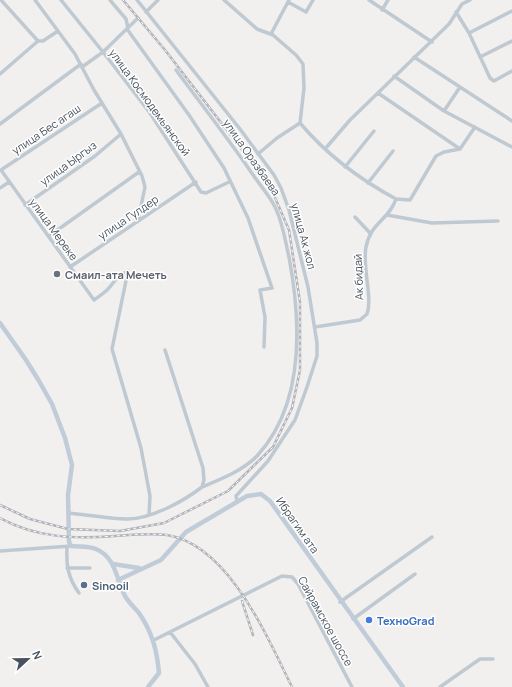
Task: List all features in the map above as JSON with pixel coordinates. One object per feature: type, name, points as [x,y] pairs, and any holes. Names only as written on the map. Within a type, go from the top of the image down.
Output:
[{"type":"street","points":[[1,0],[38,41],[43,42],[58,31]]},
{"type":"street","points":[[35,0],[81,65],[121,134],[139,172],[145,187],[138,220]]},
{"type":"street","name":"улица Космодемьянской","points":[[61,0],[104,52],[150,113],[196,182],[201,192],[206,193],[229,182]]},
{"type":"street","points":[[110,0],[126,19],[127,29],[224,168],[229,182],[248,218],[272,288],[260,290],[265,317],[264,347]]},
{"type":"street","name":"улица Ак жол","points":[[137,0],[240,129],[281,188],[289,210],[308,287],[315,327],[316,356],[295,420],[268,461],[236,496],[237,501]]},
{"type":"street","points":[[146,12],[158,0]]},
{"type":"street","points":[[224,0],[257,28],[271,34],[296,55],[303,64],[304,88],[300,122],[324,149],[345,167],[396,199],[411,199],[436,156],[460,149],[475,127]]},
{"type":"street","points":[[271,34],[289,1],[306,12],[313,0]]},
{"type":"street","points":[[369,0],[432,42]]},
{"type":"street","points":[[382,10],[388,0]]},
{"type":"street","points":[[324,149],[350,120],[394,76],[432,42],[449,24],[462,4],[470,0]]},
{"type":"street","points":[[469,34],[512,11]]},
{"type":"street","points":[[456,12],[469,34],[490,78],[494,81],[512,71]]},
{"type":"street","points":[[0,124],[81,65],[104,52],[138,18]]},
{"type":"street","points":[[0,74],[38,41]]},
{"type":"street","points":[[480,57],[512,41]]},
{"type":"street","points":[[414,57],[512,121]]},
{"type":"street","name":"улица Оразбаева","points":[[69,513],[128,519],[149,515],[170,506],[202,487],[230,474],[256,456],[274,432],[288,403],[297,354],[295,286],[282,222],[275,206],[219,125],[176,70]]},
{"type":"street","points":[[394,76],[444,110],[512,148]]},
{"type":"street","points":[[444,110],[460,87]]},
{"type":"street","points":[[378,93],[460,149]]},
{"type":"street","name":"улица Бес агаш","points":[[1,170],[102,103]]},
{"type":"street","points":[[258,154],[277,138],[300,122]]},
{"type":"street","points":[[345,167],[374,131]]},
{"type":"street","name":"улица Ыргыз","points":[[25,205],[95,156],[121,134]]},
{"type":"street","points":[[370,184],[393,151]]},
{"type":"street","name":"улица Мереке","points":[[1,170],[94,300],[108,289],[110,284],[119,275],[128,271],[112,349],[141,448],[150,496],[149,515]]},
{"type":"street","points":[[49,236],[139,172]]},
{"type":"street","points":[[0,188],[9,182]]},
{"type":"street","name":"улица Гулдер","points":[[70,266],[196,182]]},
{"type":"street","points":[[355,217],[370,233],[393,208],[396,199]]},
{"type":"street","points":[[387,215],[432,224],[498,221]]},
{"type":"street","name":"Ак бидай","points":[[315,327],[360,320],[367,314],[368,304],[364,268],[366,248],[370,233]]},
{"type":"street","points":[[0,322],[26,360],[52,404],[65,438],[72,465],[69,489],[69,547],[67,568],[70,578],[79,592]]},
{"type":"street","points":[[165,350],[203,468],[204,480],[202,487]]},
{"type":"street","name":"Ибрагим ата","points":[[118,580],[161,560],[186,532],[237,501],[254,493],[261,494],[270,501],[340,602],[403,687]]},
{"type":"street","points":[[340,602],[432,537]]},
{"type":"street","points":[[0,551],[69,547],[96,549],[113,564],[124,594],[143,619],[154,640],[158,673],[153,683],[148,686]]},
{"type":"street","points":[[113,564],[141,568]]},
{"type":"street","points":[[67,568],[90,568]]},
{"type":"street","points":[[353,619],[415,574]]},
{"type":"street","name":"Сайрамское шоссе","points":[[154,640],[282,576],[292,577],[298,584],[352,687]]},
{"type":"street","points":[[170,632],[195,664],[208,687]]},
{"type":"street","points":[[440,687],[480,659],[493,659]]},
{"type":"railway","points":[[0,505],[30,519],[68,529],[120,531],[164,523],[228,491],[273,447],[292,408],[300,370],[300,302],[289,230],[270,186],[165,50],[123,0]]},
{"type":"railway","points":[[0,518],[28,530],[56,536],[100,537],[161,534],[189,542],[209,556],[227,574],[243,596],[271,644],[292,687]]},
{"type":"railway","points":[[242,601],[253,635]]},
{"type":"place","name":"Смаил-ата Мечеть","points":[[57,274]]},
{"type":"place","name":"Sinooil","points":[[84,585]]},
{"type":"place","name":"ТехноGrad","points":[[369,620]]}]
